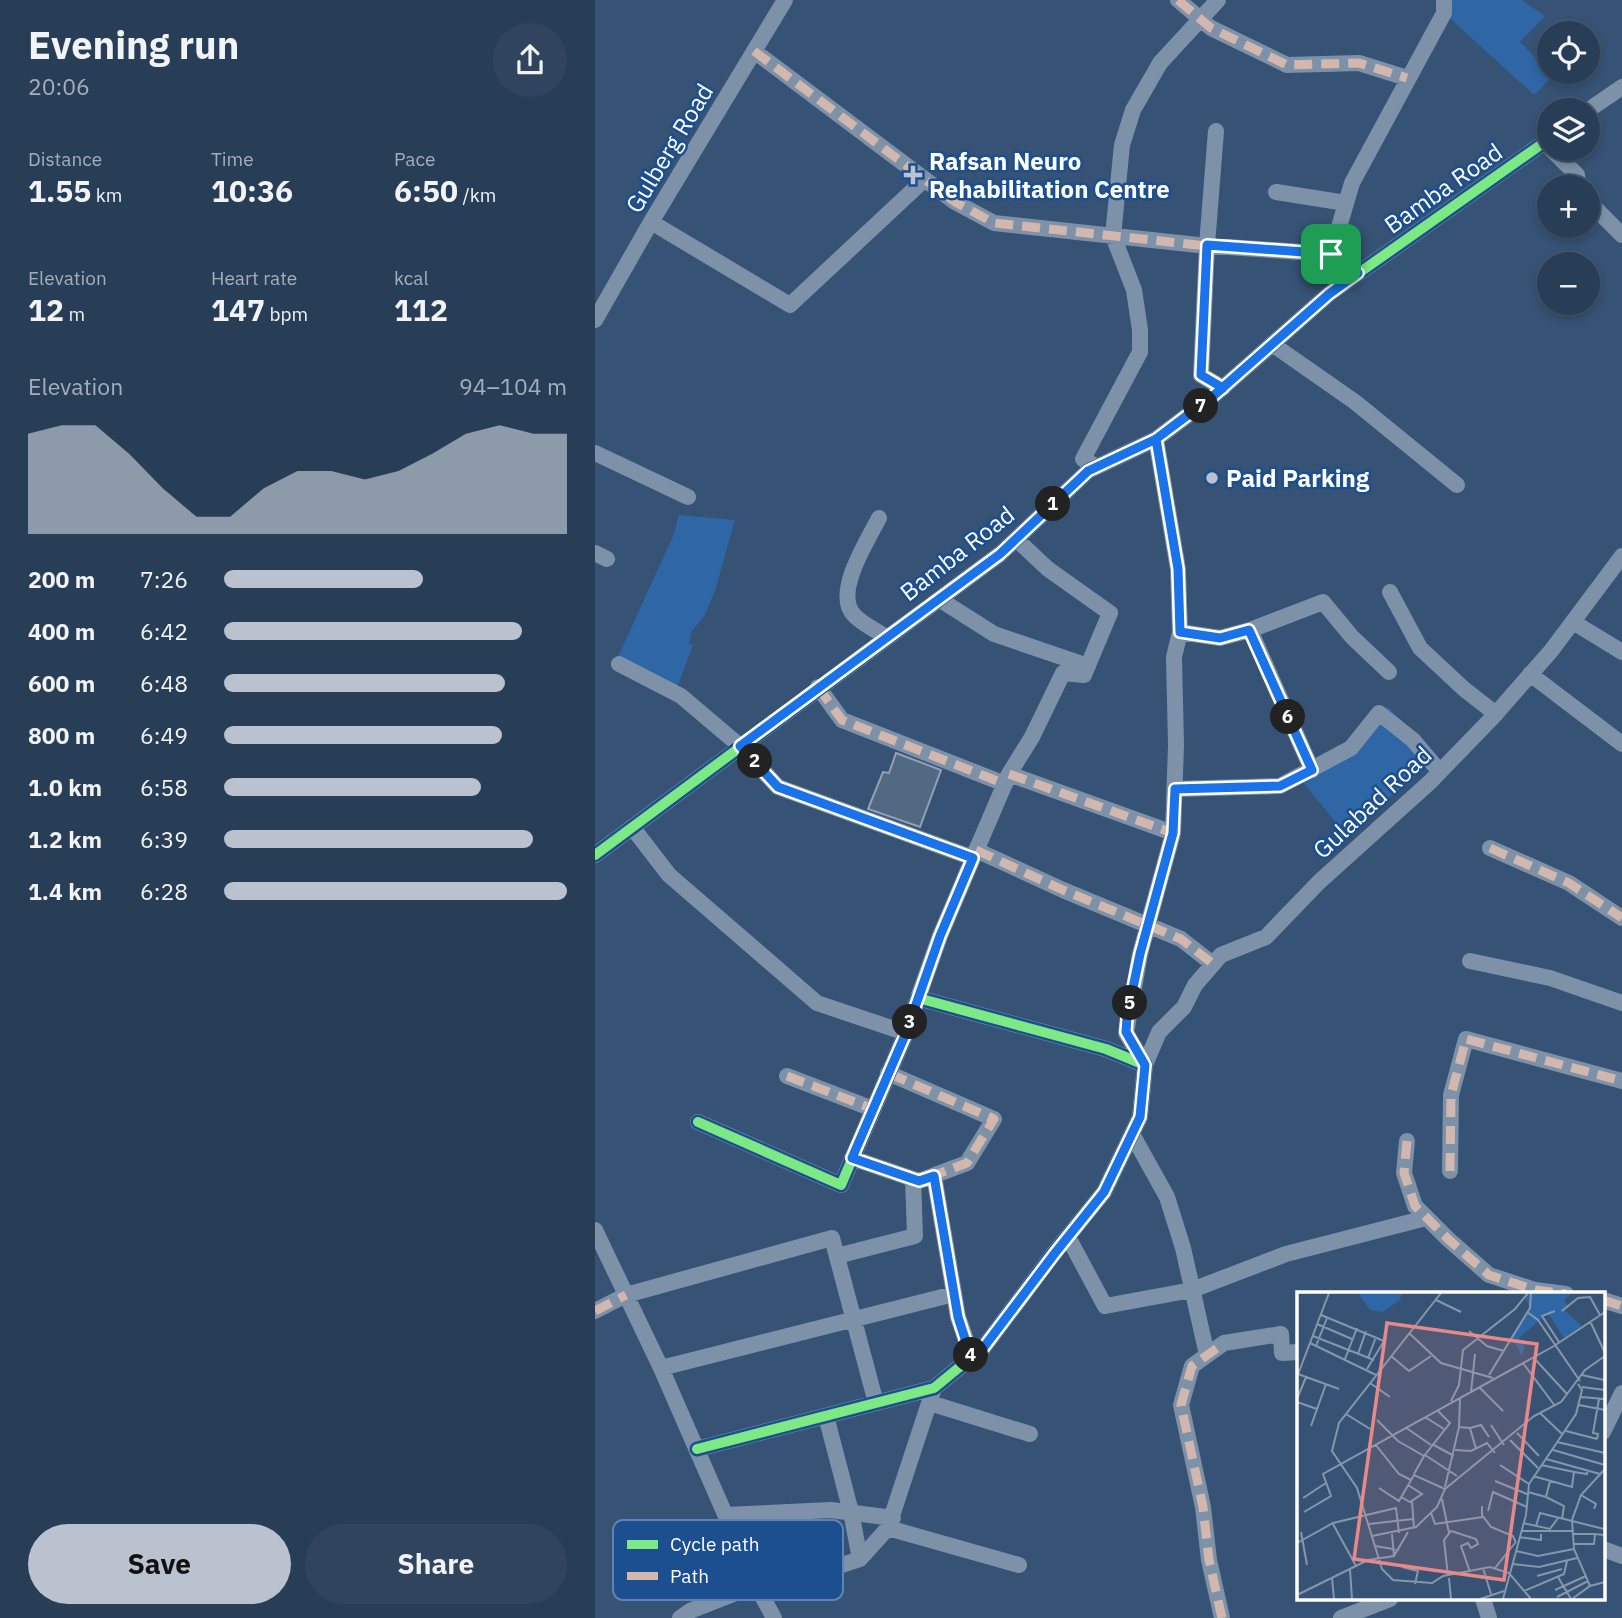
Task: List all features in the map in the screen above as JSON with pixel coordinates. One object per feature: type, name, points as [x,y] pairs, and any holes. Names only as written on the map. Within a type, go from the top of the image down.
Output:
[{"type":"street","name":"Gulberg Road","points":[[595,320],[785,0]]},
{"type":"street","points":[[1178,0],[1210,28],[1287,65],[1359,63],[1407,78]]},
{"type":"street","points":[[1097,467],[1083,458],[1140,352],[1140,330],[1134,290],[1113,236],[1122,145],[1133,110],[1160,63],[1218,0]]},
{"type":"street","points":[[1331,254],[1352,183],[1444,13],[1444,0]]},
{"type":"street","points":[[754,51],[955,202],[994,223],[1207,245],[1331,254],[1358,273]]},
{"type":"street","points":[[1600,104],[1618,95]]},
{"type":"street","points":[[1216,131],[1201,375],[1223,388]]},
{"type":"street","name":"Bamba Road","points":[[595,855],[1000,554],[1088,471],[1156,439],[1223,388],[1329,294],[1537,151]]},
{"type":"street","points":[[1563,161],[1576,175]]},
{"type":"street","points":[[651,222],[790,305],[925,179]]},
{"type":"street","points":[[1276,192],[1346,203]]},
{"type":"street","points":[[1600,213],[1622,235]]},
{"type":"street","points":[[1272,344],[1355,402],[1457,485]]},
{"type":"street","points":[[1145,1065],[1126,1032],[1147,924],[1173,833],[1176,745],[1174,657],[1180,632],[1178,569],[1156,439]]},
{"type":"street","points":[[595,453],[688,497]]},
{"type":"street","points":[[879,518],[846,586],[849,607],[855,616],[886,637]]},
{"type":"street","points":[[698,1122],[841,1185],[906,1033],[940,936],[1007,779],[1038,726],[1063,673],[1084,675],[1110,613],[1048,569],[1016,539]]},
{"type":"street","name":"Gulabad Road","points":[[932,1396],[984,1347],[1104,1192],[1140,1117],[1145,1065],[1159,1032],[1184,1007],[1195,985],[1221,955],[1266,937],[1319,882],[1440,772],[1530,674],[1622,556]]},
{"type":"street","points":[[1390,592],[1420,648],[1464,689],[1496,714]]},
{"type":"street","points":[[939,599],[995,635],[1088,666]]},
{"type":"street","points":[[1180,632],[1220,638],[1323,602],[1352,637],[1389,672]]},
{"type":"street","points":[[1573,622],[1622,652]]},
{"type":"street","points":[[1249,630],[1312,770]]},
{"type":"street","points":[[619,664],[681,696],[740,746],[778,787],[974,854],[1147,924],[1181,939],[1213,964]]},
{"type":"street","points":[[1530,674],[1622,744]]},
{"type":"street","points":[[818,687],[842,720],[1007,779],[1173,833]]},
{"type":"street","points":[[1175,789],[1280,786],[1351,748],[1378,713],[1413,740],[1440,772]]},
{"type":"street","points":[[632,828],[669,875],[817,1003],[906,1033]]},
{"type":"street","points":[[1490,848],[1570,883],[1622,919]]},
{"type":"street","points":[[1470,961],[1551,978],[1622,1003]]},
{"type":"street","points":[[918,998],[1105,1049],[1145,1065]]},
{"type":"street","points":[[1450,1171],[1451,1095],[1466,1040],[1622,1081]]},
{"type":"street","points":[[852,1158],[919,1181],[967,1163],[994,1119],[888,1073]]},
{"type":"street","points":[[787,1076],[873,1110]]},
{"type":"street","points":[[1132,1134],[1167,1197],[1183,1248],[1207,1355]]},
{"type":"street","points":[[1407,1141],[1404,1173],[1415,1206],[1489,1275],[1535,1290],[1550,1292]]},
{"type":"street","points":[[934,1176],[958,1317],[971,1357]]},
{"type":"street","points":[[837,1256],[915,1236],[913,1179]]},
{"type":"street","points":[[1068,1237],[1105,1306],[1192,1290],[1286,1254],[1426,1217]]},
{"type":"street","points":[[595,1230],[661,1368],[728,1520]]},
{"type":"street","points":[[595,1311],[626,1295],[832,1238],[876,1403]]},
{"type":"street","points":[[661,1368],[954,1294]]},
{"type":"street","points":[[1605,1301],[1622,1306]]},
{"type":"street","points":[[1222,1618],[1209,1560],[1203,1507],[1181,1405],[1192,1366],[1224,1343],[1281,1334],[1282,1353],[1297,1352]]},
{"type":"street","points":[[1605,1428],[1622,1393]]},
{"type":"street","points":[[697,1449],[876,1403],[932,1396],[1030,1434]]},
{"type":"street","points":[[843,1565],[860,1559],[891,1523],[932,1396]]},
{"type":"street","points":[[827,1416],[860,1559]]},
{"type":"street","points":[[726,1515],[831,1510],[851,1512],[1019,1565]]},
{"type":"street","points":[[1605,1550],[1622,1556]]},
{"type":"street","points":[[680,1618],[690,1611],[719,1600]]},
{"type":"street","points":[[764,1600],[774,1618]]},
{"type":"street","points":[[1483,1600],[1489,1618]]},
{"type":"street","points":[[1341,1618],[1377,1612]]},
{"type":"shaded area","points":[[1444,0],[1522,0],[1545,16],[1537,21],[1520,42],[1537,60],[1537,84],[1545,84],[1534,95],[1444,13]]},
{"type":"shaded area","points":[[679,515],[735,520],[715,591],[705,615],[691,632],[689,644],[693,645],[677,688],[616,661],[673,536]]},
{"type":"shaded area","points":[[1388,707],[1436,759],[1345,834],[1301,780]]},
{"type":"building","points":[[896,753],[941,770],[920,827],[868,809],[883,772],[889,773]]},
{"type":"marked path","points":[[1178,0],[1211,28],[1287,65],[1359,63],[1407,78]]},
{"type":"marked path","points":[[754,51],[955,202],[994,223],[1198,245],[1331,254],[1358,273]]},
{"type":"marked path","points":[[818,687],[842,720],[1005,784]]},
{"type":"marked path","points":[[740,746],[778,787],[973,858],[940,936],[918,998]]},
{"type":"marked path","points":[[1009,774],[1173,833]]},
{"type":"marked path","points":[[1490,848],[1569,883],[1622,918]]},
{"type":"marked path","points":[[976,850],[1181,939],[1213,964]]},
{"type":"marked path","points":[[1450,1171],[1451,1095],[1466,1039],[1622,1081]]},
{"type":"marked path","points":[[852,1158],[919,1181],[967,1163],[994,1119],[888,1073]]},
{"type":"marked path","points":[[787,1076],[873,1109]]},
{"type":"marked path","points":[[1407,1141],[1404,1173],[1415,1206],[1489,1275],[1535,1290],[1550,1292]]},
{"type":"marked path","points":[[595,1311],[626,1295]]},
{"type":"marked path","points":[[1605,1301],[1622,1306]]},
{"type":"marked path","points":[[1222,1618],[1209,1560],[1203,1507],[1181,1405],[1192,1366],[1224,1343]]},
{"type":"cycle path","points":[[595,855],[1000,554],[1088,471],[1156,439],[1211,398],[1329,294],[1537,147]]},
{"type":"cycle path","points":[[697,1449],[934,1388],[984,1347],[1054,1253],[1104,1192],[1140,1117],[1145,1065],[1106,1049],[918,998],[906,1033],[841,1185],[698,1122]]},
{"type":"place","name":"Rafsan Neuro Rehabilitation Centre","points":[[913,175]]},
{"type":"place","name":"Paid Parking","points":[[1212,478]]},
{"type":"route","points":[[1331,254],[1207,245],[1201,375],[1223,388],[1156,439],[1178,569],[1180,632],[1220,638],[1249,630],[1312,770],[1280,786],[1175,789],[1173,833],[1147,924],[1127,1017],[1126,1032],[1145,1065],[1140,1117],[1104,1192],[984,1347],[971,1357],[958,1317],[934,1176],[919,1181],[852,1158],[906,1033],[940,936],[973,858],[778,787],[740,746],[1000,554],[1088,471],[1156,439],[1211,398],[1223,388],[1329,294],[1358,273],[1331,254]]}]
